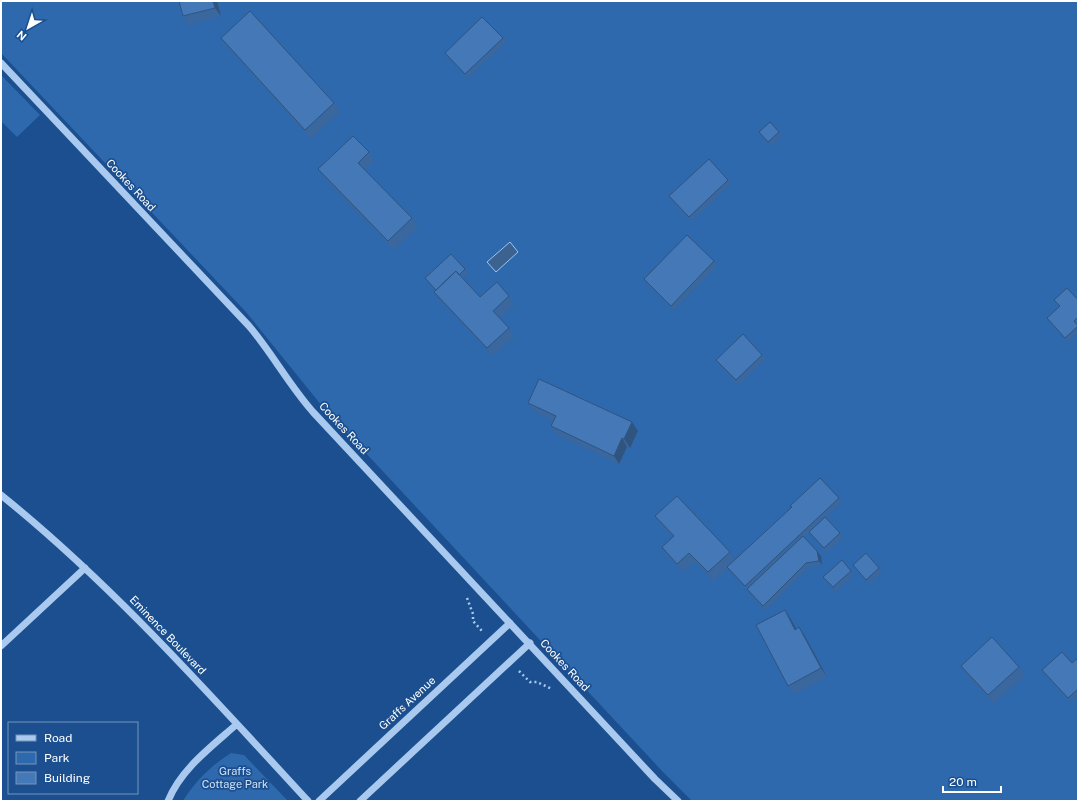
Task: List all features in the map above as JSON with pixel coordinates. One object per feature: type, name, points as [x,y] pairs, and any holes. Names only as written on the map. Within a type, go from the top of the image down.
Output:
[{"type":"street","name":"Cookes Road","points":[[1,64],[249,326],[265,344],[309,407],[655,779],[678,801]]},
{"type":"street","name":"Eminence Boulevard","points":[[1,496],[85,568],[170,650],[308,801]]},
{"type":"street","points":[[1,646],[85,568]]},
{"type":"street","name":"Graffs Avenue","points":[[319,801],[510,623]]},
{"type":"street","points":[[360,801],[530,643]]},
{"type":"street","points":[[168,801],[179,779],[188,768],[237,724]]},
{"type":"green space","points":[[1,1],[1078,1],[1078,801],[692,801],[663,772],[322,406],[246,312],[1,53]]},
{"type":"green space","points":[[1,75],[40,115],[17,137],[1,121]]},
{"type":"green space","name":"Graffs Cottage Park","points":[[231,753],[244,755],[288,801],[183,801],[204,774]]},
{"type":"shaded area","points":[[510,242],[518,252],[496,272],[487,262]]},
{"type":"building","points":[[179,1],[213,1],[215,8],[183,16]]},
{"type":"building","points":[[250,11],[334,103],[305,130],[221,38]]},
{"type":"building","points":[[482,17],[503,38],[465,74],[445,53]]},
{"type":"building","points":[[770,122],[779,132],[768,142],[759,132]]},
{"type":"building","points":[[353,136],[369,152],[358,163],[412,218],[388,241],[318,169]]},
{"type":"building","points":[[709,159],[728,180],[689,217],[669,196]]},
{"type":"building","points":[[687,235],[714,261],[671,306],[644,279]]},
{"type":"building","points":[[451,254],[465,269],[459,275],[456,271],[436,290],[425,278]]},
{"type":"building","points":[[456,271],[480,297],[497,282],[509,296],[493,311],[509,328],[487,348],[434,292]]},
{"type":"building","points":[[1067,288],[1078,300],[1078,317],[1074,321],[1078,326],[1065,338],[1047,318],[1060,306],[1054,300]]},
{"type":"building","points":[[743,334],[762,355],[736,380],[716,360]]},
{"type":"building","points":[[539,379],[632,422],[624,439],[622,438],[614,456],[551,426],[556,416],[528,403]]},
{"type":"building","points":[[820,478],[839,498],[745,586],[727,567],[792,507],[790,506]]},
{"type":"building","points":[[677,496],[730,552],[708,572],[689,553],[677,564],[662,547],[674,536],[655,516]]},
{"type":"building","points":[[825,517],[840,533],[824,548],[809,532]]},
{"type":"building","points":[[803,536],[817,551],[819,561],[806,563],[763,606],[747,589]]},
{"type":"building","points":[[866,553],[879,568],[866,580],[853,565]]},
{"type":"building","points":[[842,560],[851,571],[833,587],[823,577]]},
{"type":"building","points":[[785,610],[795,630],[799,627],[821,668],[788,686],[756,625]]},
{"type":"building","points":[[992,637],[1019,667],[988,695],[961,666]]},
{"type":"building","points":[[1062,652],[1072,663],[1078,658],[1078,689],[1068,698],[1042,670]]}]
